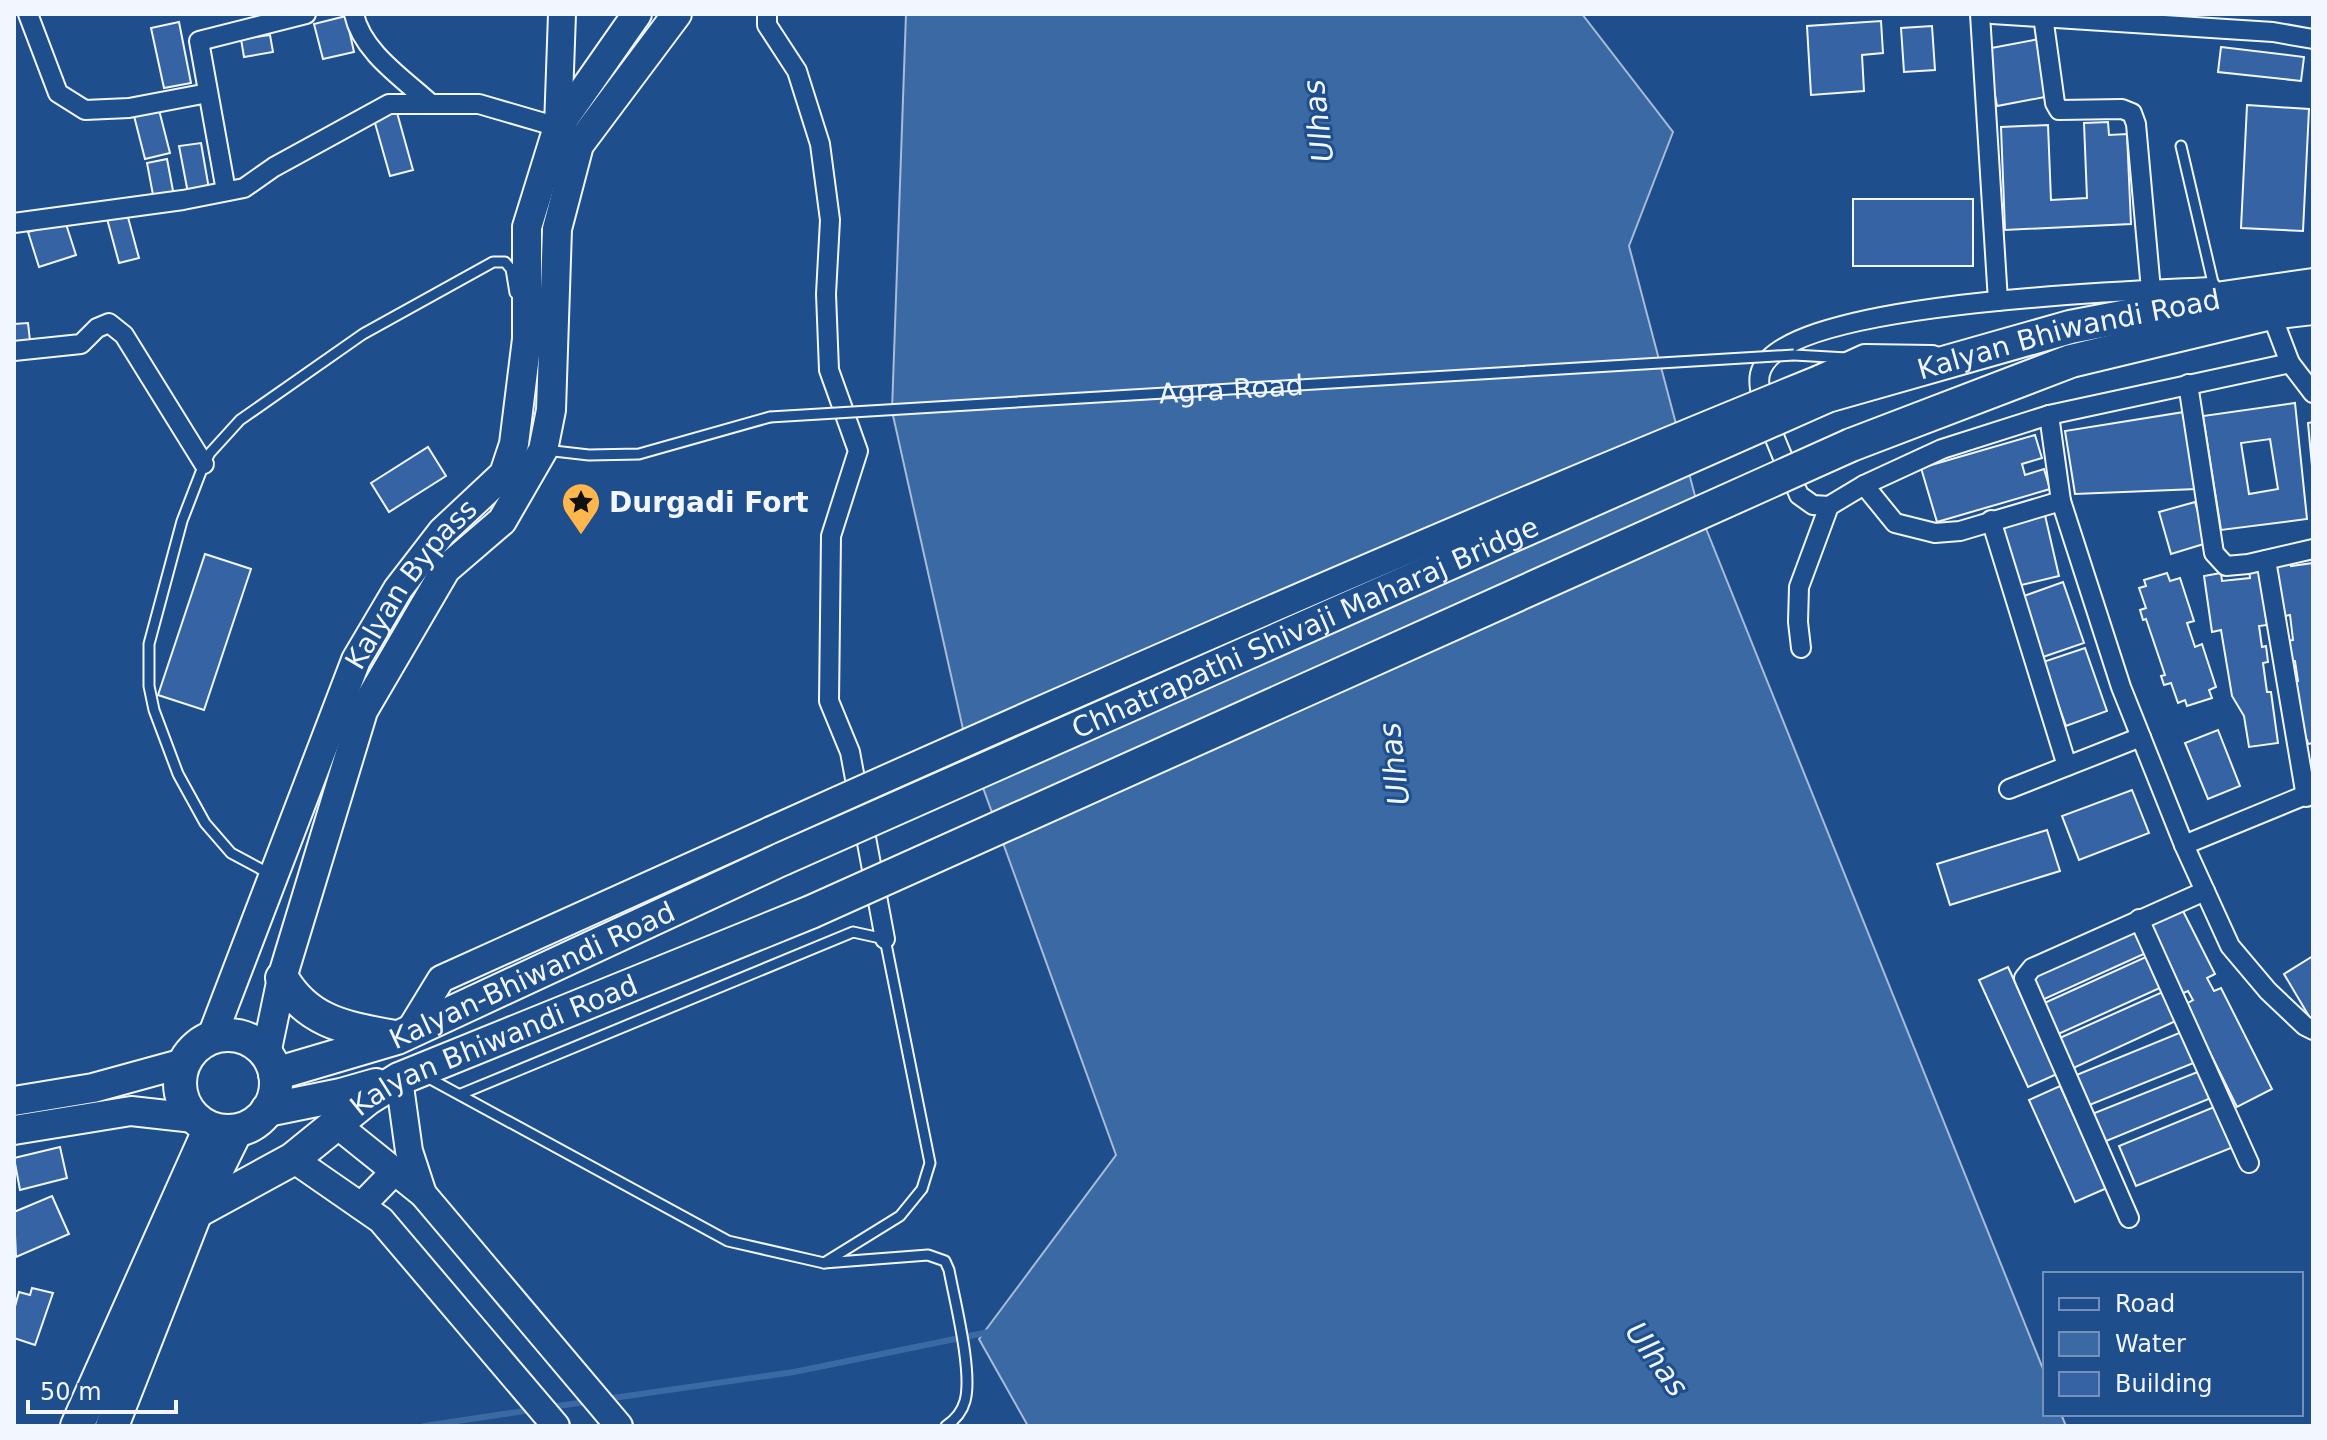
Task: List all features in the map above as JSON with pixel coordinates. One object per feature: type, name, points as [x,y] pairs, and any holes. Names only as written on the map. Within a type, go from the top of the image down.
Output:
[{"type":"highway","name":"Kalyan Bhiwandi Road","points":[[1823,387],[1956,360],[2070,327],[2313,285]]},
{"type":"highway","points":[[2217,304],[2271,313],[2313,308]]},
{"type":"highway","name":"Chhatrapathi Shivaji Maharaj Bridge","points":[[811,912],[1851,445],[2217,304]]},
{"type":"highway","name":"Chhatrapathi Shivaji Maharaj Bridge","points":[[777,845],[1823,387]]},
{"type":"highway","name":"Kalyan-Bhiwandi Road","points":[[270,1064],[403,1036],[777,845]]},
{"type":"highway","name":"Kalyan Bhiwandi Road","points":[[196,1212],[293,1159],[367,1099],[408,1076],[811,912]]},
{"type":"highway","points":[[282,978],[291,993],[315,1015],[344,1027],[403,1036]]},
{"type":"highway","points":[[226,1035],[241,1037],[255,1044],[270,1064],[276,1089],[267,1110],[251,1125],[213,1125],[185,1106],[180,1077],[184,1063],[200,1044],[226,1035]]},
{"type":"highway","points":[[267,1110],[341,1095],[408,1076]]},
{"type":"highway","points":[[112,1426],[196,1212],[213,1125]]},
{"type":"highway","points":[[79,1422],[213,1125]]},
{"type":"main road","points":[[568,136],[585,86],[637,14]]},
{"type":"main road","points":[[568,136],[610,104],[677,14]]},
{"type":"main road","name":"Kalyan Bypass","points":[[211,1039],[356,660],[398,589],[442,532],[504,474],[514,444],[527,339],[527,227],[568,136]]},
{"type":"main road","name":"Kalyan Bypass","points":[[270,1064],[282,978],[363,711],[446,569],[502,521],[543,450],[551,410],[557,229],[568,136]]},
{"type":"main road","points":[[14,1101],[93,1088],[184,1063]]},
{"type":"main road","points":[[14,1130],[131,1111],[213,1125]]},
{"type":"street","points":[[28,14],[58,93],[85,110],[129,108],[208,93]]},
{"type":"street","points":[[226,191],[199,41],[306,14]]},
{"type":"street","points":[[354,14],[357,30],[381,58],[431,104]]},
{"type":"street","points":[[14,223],[183,200],[244,188],[274,167],[389,104],[479,104],[568,136],[562,14]]},
{"type":"street","points":[[767,14],[767,25],[797,71],[820,144],[830,220],[826,294],[829,370],[858,451],[831,536],[829,701],[850,752],[885,939]]},
{"type":"street","points":[[1980,14],[1998,301]]},
{"type":"street","points":[[1992,14],[2273,32],[2313,39]]},
{"type":"street","points":[[2031,15],[2059,110],[2122,109],[2132,113],[2136,124],[2151,290]]},
{"type":"street","points":[[2217,304],[2151,290],[1998,301],[1899,313],[1838,325],[1805,336],[1776,353],[1760,371],[1759,393],[1799,495],[1813,505],[1829,506],[1864,485],[1942,449],[2049,415],[2290,363]]},
{"type":"street","points":[[2271,313],[2290,363],[2313,393]]},
{"type":"street","points":[[14,351],[81,344],[97,328],[109,323],[124,335],[204,464]]},
{"type":"street","points":[[1823,387],[1865,358]]},
{"type":"street","name":"Agra Road","points":[[1865,358],[1956,360]]},
{"type":"street","points":[[2188,384],[2214,553],[2226,566],[2313,549]]},
{"type":"street","points":[[2049,415],[2061,501],[2121,687],[2184,845],[2230,946],[2268,991],[2313,1030]]},
{"type":"street","points":[[1864,485],[1895,523],[1935,533],[1960,531],[2061,501]]},
{"type":"street","points":[[1801,648],[1799,587],[1829,506]]},
{"type":"street","points":[[1991,520],[2067,766]]},
{"type":"street","points":[[2184,845],[2310,794],[2266,560]]},
{"type":"street","points":[[2009,789],[2141,737]]},
{"type":"street","points":[[2129,1218],[2024,978],[2032,968],[2203,888]]},
{"type":"street","points":[[2139,919],[2249,1163]]},
{"type":"street","points":[[408,1076],[409,1151],[423,1194]]},
{"type":"street","points":[[337,1125],[423,1194],[605,1409]]},
{"type":"street","points":[[293,1159],[381,1220],[546,1415]]},
{"type":"street","points":[[361,1206],[395,1171]]},
{"type":"lane","points":[[2181,146],[2217,304]]},
{"type":"lane","points":[[273,875],[231,853],[205,823],[178,774],[154,710],[149,686],[149,644],[182,521],[204,464],[240,420],[277,394],[363,334],[493,262],[505,262],[511,269],[515,306],[527,339]]},
{"type":"lane","name":"Agra Road","points":[[514,444],[589,455],[639,454],[770,417],[1794,355],[1865,358]]},
{"type":"lane","points":[[461,1094],[853,932],[885,939],[930,1163],[922,1189],[900,1216],[824,1263]]},
{"type":"lane","points":[[408,1076],[461,1094],[728,1241],[824,1263],[928,1255],[945,1261],[965,1360],[965,1401],[956,1419],[946,1426]]},
{"type":"water","name":"Ulhas","points":[[906,14],[1582,14],[1673,132],[1629,246],[1699,511],[2043,1369],[2043,1416],[2062,1416],[2066,1426],[1028,1426],[979,1339],[1116,1155],[965,738],[892,411]]},
{"type":"building","points":[[346,16],[354,52],[323,59],[314,24]]},
{"type":"building","points":[[1881,21],[1883,53],[1862,55],[1864,91],[1811,95],[1807,26]]},
{"type":"building","points":[[179,22],[191,83],[164,88],[151,28]]},
{"type":"building","points":[[1932,26],[1935,70],[1904,72],[1901,28]]},
{"type":"building","points":[[270,35],[273,52],[244,57],[241,39]]},
{"type":"building","points":[[2039,39],[2050,96],[1997,106],[1986,49]]},
{"type":"building","points":[[2221,47],[2304,57],[2301,81],[2218,72]]},
{"type":"building","points":[[2247,105],[2309,109],[2303,231],[2241,228]]},
{"type":"building","points":[[158,106],[170,153],[145,159],[133,112]]},
{"type":"building","points":[[396,109],[413,170],[390,176],[373,116]]},
{"type":"building","points":[[2108,122],[2109,135],[2127,134],[2131,224],[2005,230],[2001,127],[2048,125],[2051,200],[2087,198],[2084,123]]},
{"type":"building","points":[[201,143],[209,189],[188,193],[179,146]]},
{"type":"building","points":[[167,159],[174,196],[154,200],[147,163]]},
{"type":"building","points":[[1853,199],[1973,199],[1973,266],[1853,266]]},
{"type":"building","points":[[126,210],[139,258],[119,263],[106,215]]},
{"type":"building","points":[[65,221],[76,255],[39,267],[28,232]]},
{"type":"building","points":[[28,323],[30,341],[14,343],[14,324]]},
{"type":"building","points":[[2295,403],[2307,519],[2221,530],[2203,416]],"holes":[[[2270,439],[2278,489],[2249,494],[2241,443]]]},
{"type":"building","points":[[2184,412],[2196,489],[2075,494],[2065,431]]},
{"type":"building","points":[[2313,422],[2313,477],[2308,423]]},
{"type":"building","points":[[2035,435],[2042,458],[2022,464],[2025,475],[2044,469],[2050,489],[1937,522],[1921,468]]},
{"type":"building","points":[[428,447],[446,476],[389,512],[371,483]]},
{"type":"building","points":[[2195,502],[2207,543],[2171,554],[2159,512]]},
{"type":"building","points":[[2044,511],[2059,576],[2017,586],[2002,521]]},
{"type":"building","points":[[205,554],[251,569],[204,710],[158,695]]},
{"type":"building","points":[[2290,558],[2291,566],[2313,563],[2313,743],[2308,744],[2307,740],[2297,741],[2294,719],[2302,718],[2300,705],[2292,706],[2289,682],[2298,681],[2295,661],[2286,662],[2283,642],[2293,640],[2290,615],[2280,617],[2273,561]]},
{"type":"building","points":[[2259,568],[2267,625],[2259,626],[2268,662],[2263,663],[2267,692],[2271,692],[2278,743],[2249,747],[2244,716],[2232,696],[2221,630],[2212,632],[2204,576],[2221,573],[2222,581],[2250,578],[2249,569]]},
{"type":"building","points":[[2167,573],[2170,581],[2180,578],[2194,621],[2187,623],[2195,647],[2202,644],[2216,687],[2209,690],[2212,698],[2187,706],[2185,700],[2178,703],[2171,683],[2164,685],[2161,676],[2165,675],[2140,610],[2146,608],[2139,588],[2146,586],[2144,580]]},
{"type":"building","points":[[2063,582],[2084,643],[2043,657],[2021,597]]},
{"type":"building","points":[[2085,648],[2107,711],[2066,726],[2043,662]]},
{"type":"building","points":[[2218,730],[2240,786],[2208,799],[2185,743]]},
{"type":"building","points":[[2132,790],[2149,833],[2079,860],[2062,816]]},
{"type":"building","points":[[2047,830],[2060,871],[1950,905],[1937,864]]},
{"type":"building","points":[[2182,909],[2215,974],[2207,978],[2214,991],[2221,988],[2272,1089],[2237,1107],[2186,1004],[2193,1000],[2188,991],[2181,994],[2147,927]]},
{"type":"building","points":[[2133,925],[2146,953],[2040,1001],[2028,973]]},
{"type":"building","points":[[2148,956],[2162,987],[2054,1036],[2040,1005]]},
{"type":"building","points":[[2313,956],[2313,1023],[2284,974]]},
{"type":"building","points":[[2008,967],[2057,1074],[2028,1087],[1979,980]]},
{"type":"building","points":[[2167,990],[2180,1019],[2067,1071],[2053,1041]]},
{"type":"building","points":[[2184,1031],[2196,1062],[2087,1106],[2074,1076]]},
{"type":"building","points":[[2200,1071],[2211,1098],[2099,1144],[2087,1116]]},
{"type":"building","points":[[2060,1086],[2107,1188],[2075,1202],[2029,1100]]},
{"type":"building","points":[[2219,1105],[2236,1146],[2136,1186],[2119,1146]]},
{"type":"building","points":[[60,1147],[67,1178],[20,1190],[14,1158]]},
{"type":"building","points":[[52,1196],[69,1234],[16,1257],[14,1212]]},
{"type":"building","points":[[32,1288],[53,1293],[35,1345],[14,1338],[14,1310],[19,1292],[30,1295]]},
{"type":"waterway","points":[[606,1399],[794,1372],[989,1332]]},
{"type":"waterway","points":[[550,1407],[587,1402]]},
{"type":"waterway","points":[[424,1426],[531,1410]]},
{"type":"place","name":"Durgadi Fort","points":[[581,536]]}]
